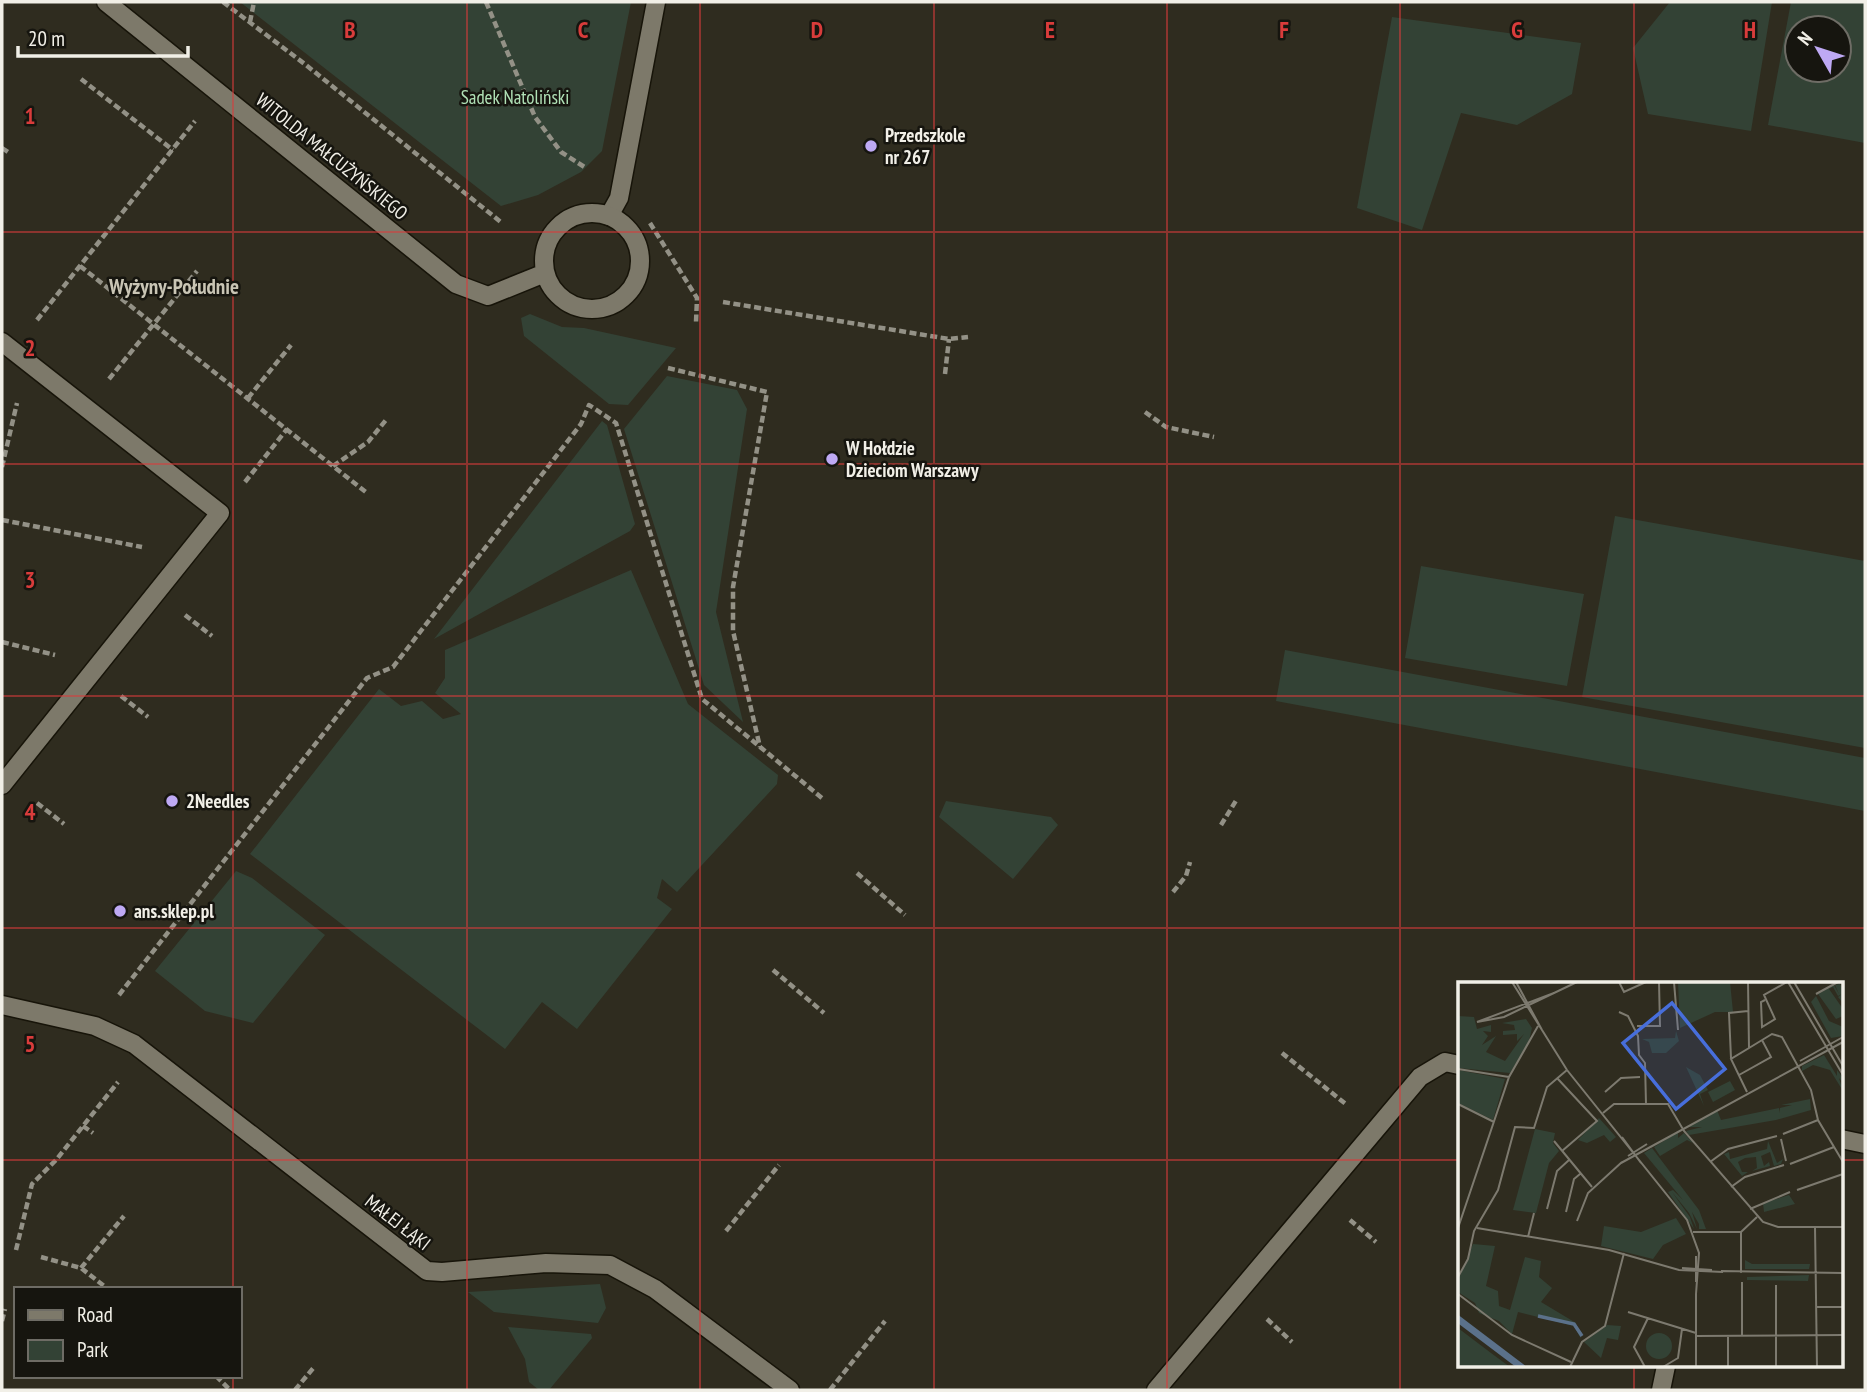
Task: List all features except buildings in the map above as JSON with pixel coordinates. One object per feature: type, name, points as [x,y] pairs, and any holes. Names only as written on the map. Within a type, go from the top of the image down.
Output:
[{"type":"street","name":"WITOLDA MAŁCUŻYŃSKIEGO","points":[[106,2],[456,284],[488,296],[545,273]]},
{"type":"street","points":[[609,216],[619,198],[656,2]]},
{"type":"street","points":[[584,213],[601,213],[628,229],[636,242],[640,258],[631,289],[620,300],[606,307],[591,309],[575,306],[562,298],[551,286],[545,273],[543,257],[556,228],[569,218],[584,213]]},
{"type":"street","points":[[2,785],[220,513],[14,351]]},
{"type":"street","name":"MAŁEJ ŁĄKI","points":[[2,1005],[94,1026],[134,1044],[427,1271],[546,1263],[610,1265],[655,1289],[790,1390]]},
{"type":"street","points":[[1156,1390],[1420,1077],[1445,1062],[1458,1065]]},
{"type":"street","points":[[1842,1139],[1865,1144]]},
{"type":"street","points":[[1661,1390],[1666,1368]]},
{"type":"path","points":[[223,2],[502,223]]},
{"type":"path","points":[[250,23],[254,2]]},
{"type":"path","points":[[80,79],[173,150]]},
{"type":"path","points":[[2,467],[14,351],[219,92]]},
{"type":"path","points":[[2,148],[8,152]]},
{"type":"path","points":[[80,266],[367,493]]},
{"type":"path","points":[[85,409],[152,323],[197,271]]},
{"type":"path","points":[[723,302],[950,339],[968,337]]},
{"type":"path","points":[[945,374],[950,339]]},
{"type":"path","points":[[248,398],[291,345]]},
{"type":"path","points":[[668,368],[767,391],[733,587],[733,631],[760,748]]},
{"type":"path","points":[[94,1026],[367,678],[393,667],[581,424],[589,405],[616,423],[702,699],[822,798]]},
{"type":"path","points":[[1145,412],[1166,427],[1214,437]]},
{"type":"path","points":[[333,466],[368,442],[386,420]]},
{"type":"path","points":[[220,513],[287,429]]},
{"type":"path","points":[[2,520],[187,556]]},
{"type":"path","points":[[2,642],[98,666]]},
{"type":"path","points":[[1221,825],[1237,799]]},
{"type":"path","points":[[1173,892],[1186,876],[1190,862]]},
{"type":"path","points":[[857,873],[905,915]]},
{"type":"path","points":[[773,970],[824,1013]]},
{"type":"path","points":[[16,1250],[32,1184],[57,1160],[143,1050]]},
{"type":"path","points":[[1282,1053],[1349,1107]]},
{"type":"path","points":[[83,1126],[93,1133]]},
{"type":"path","points":[[726,1231],[779,1165]]},
{"type":"path","points":[[81,1268],[124,1216]]},
{"type":"path","points":[[41,1257],[73,1264],[105,1287]]},
{"type":"path","points":[[2,1321],[5,1309]]},
{"type":"path","points":[[830,1390],[885,1321]]},
{"type":"path","points":[[295,1390],[315,1366]]},
{"type":"green space","name":"Sadek Natoliński","points":[[240,2],[631,2],[602,151],[581,172],[538,195],[501,206]]},
{"type":"green space","points":[[1670,2],[1772,2],[1751,131],[1648,114],[1633,48]]},
{"type":"green space","points":[[1791,2],[1865,2],[1865,143],[1768,125],[1783,45],[1783,84],[1853,84],[1853,14],[1789,14]]},
{"type":"green space","points":[[1392,17],[1581,43],[1572,94],[1517,125],[1461,113],[1422,230],[1357,208]]},
{"type":"green space","points":[[530,314],[562,327],[584,328],[676,348],[628,405],[609,404],[524,336],[521,318]]},
{"type":"green space","points":[[667,376],[737,390],[747,409],[716,612],[743,722],[704,685],[624,429]]},
{"type":"green space","points":[[602,421],[607,425],[635,524],[630,531],[434,639]]},
{"type":"green space","points":[[1615,516],[1865,561],[1865,748],[1582,697]]},
{"type":"green space","points":[[1421,566],[1584,594],[1567,686],[1405,658]]},
{"type":"green space","points":[[631,570],[688,704],[778,775],[777,784],[677,892],[662,879],[657,898],[672,909],[577,1029],[542,1002],[505,1049],[250,854],[379,689],[401,706],[422,701],[443,719],[461,714],[435,693],[445,678],[445,650]]},
{"type":"green space","points":[[1285,650],[1865,758],[1865,811],[1276,701]]},
{"type":"green space","points":[[946,801],[1051,817],[1058,825],[1013,879],[939,817]]},
{"type":"green space","points":[[236,871],[252,878],[325,935],[253,1023],[205,1011],[155,971]]},
{"type":"green space","points":[[600,1284],[606,1308],[598,1323],[494,1312],[468,1292]]},
{"type":"green space","points":[[508,1327],[591,1334],[592,1338],[549,1390],[539,1390],[529,1382],[525,1359]]},
{"type":"place","name":"Przedszkole nr 267","points":[[871,146]]},
{"type":"place","name":"W Hołdzie Dzieciom Warszawy","points":[[832,459]]},
{"type":"place","name":"2Needles","points":[[172,801]]},
{"type":"place","name":"ans.sklep.pl","points":[[120,911]]},
{"type":"district","name":"Wyżyny-Południe","points":[[174,287]]}]
